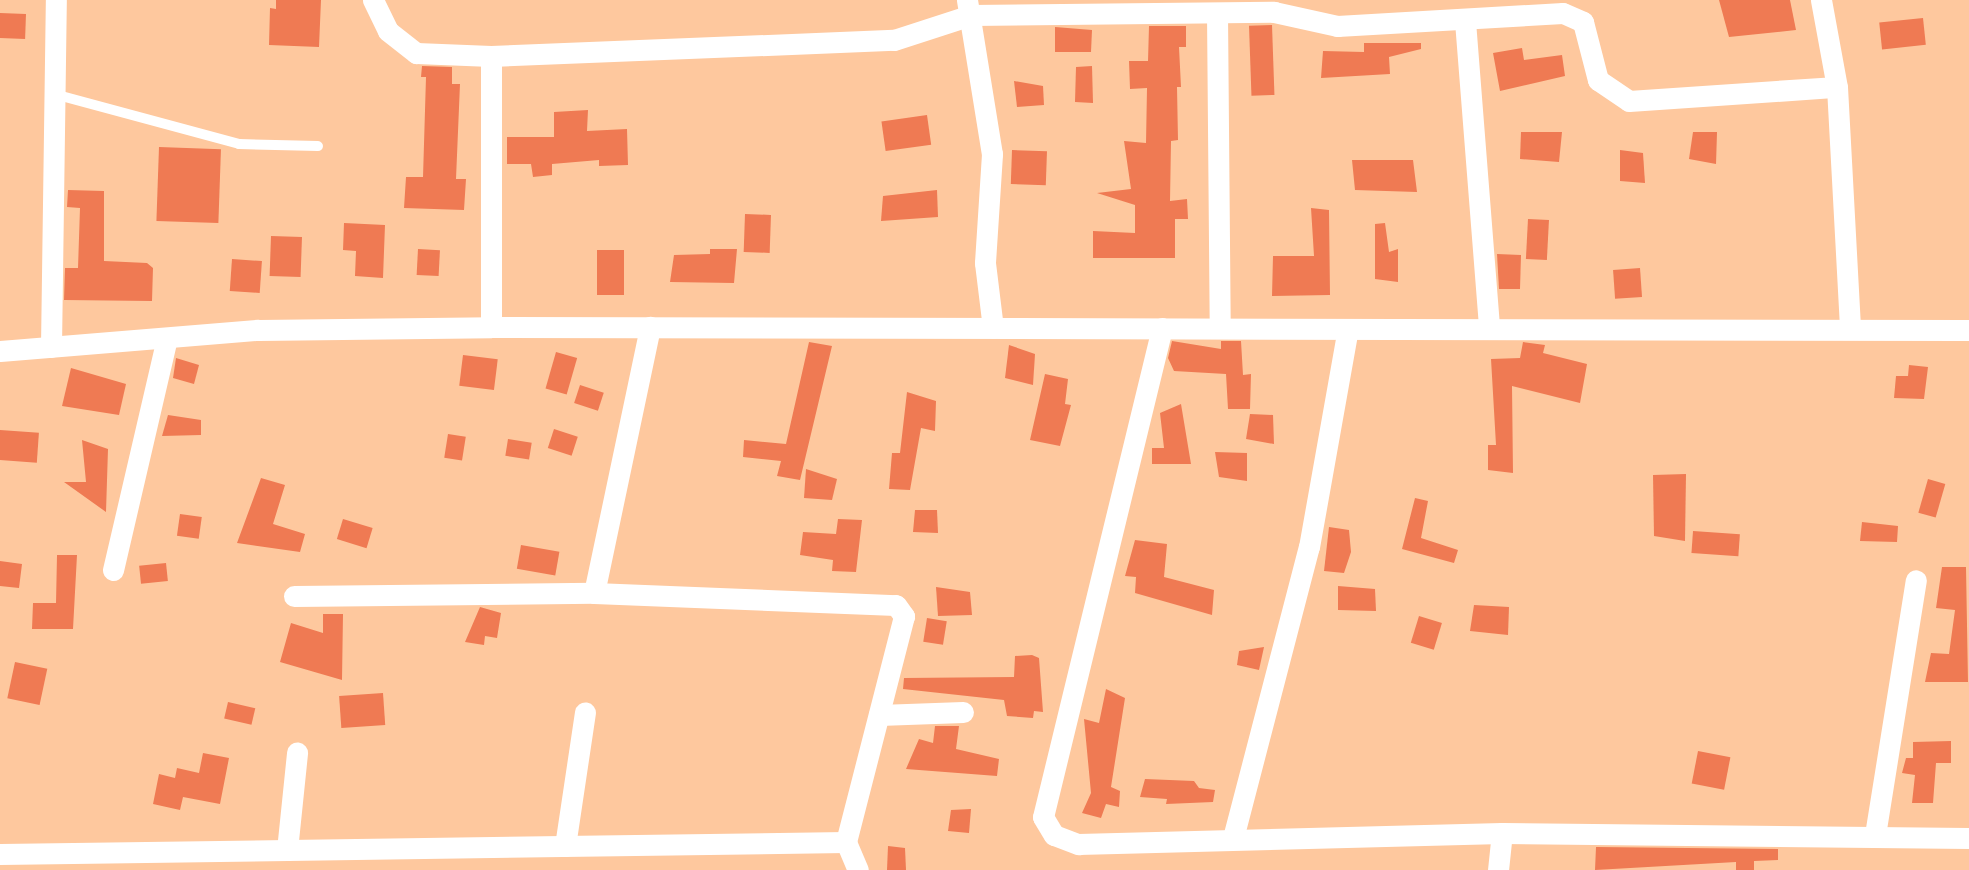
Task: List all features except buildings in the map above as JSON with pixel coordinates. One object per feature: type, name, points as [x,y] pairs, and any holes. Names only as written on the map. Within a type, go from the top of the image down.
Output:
[{"type":"street","points":[[51,347],[56,0]]},
{"type":"street","points":[[373,0],[388,31],[416,53],[491,56],[894,40],[969,8],[1217,13],[1274,6],[1337,26],[1573,14],[1582,22],[1598,80],[1629,101],[1837,87]]},
{"type":"street","points":[[1821,0],[1837,87],[1850,329]]},
{"type":"street","points":[[969,8],[992,154],[985,264],[993,328]]},
{"type":"street","points":[[1217,13],[1220,328]]},
{"type":"street","points":[[1465,21],[1489,329]]},
{"type":"street","points":[[491,56],[491,327]]},
{"type":"street","points":[[0,351],[258,330],[491,327],[1969,330]]},
{"type":"street","points":[[594,593],[650,327]]},
{"type":"street","points":[[1162,328],[1043,817],[1054,835],[1077,844],[1233,838],[1502,833],[1875,835],[1969,838]]},
{"type":"street","points":[[1233,838],[1309,547],[1348,328]]},
{"type":"street","points":[[113,570],[167,338]]},
{"type":"street","points":[[1875,835],[1916,580]]},
{"type":"street","points":[[294,596],[594,593],[896,605],[904,616],[846,842],[858,870]]},
{"type":"street","points":[[565,846],[585,712]]},
{"type":"street","points":[[879,715],[963,712]]},
{"type":"street","points":[[287,850],[297,753]]},
{"type":"street","points":[[1498,870],[1502,833]]},
{"type":"street","points":[[0,854],[846,842]]},
{"type":"lane","points":[[54,94],[238,144],[318,146]]}]
